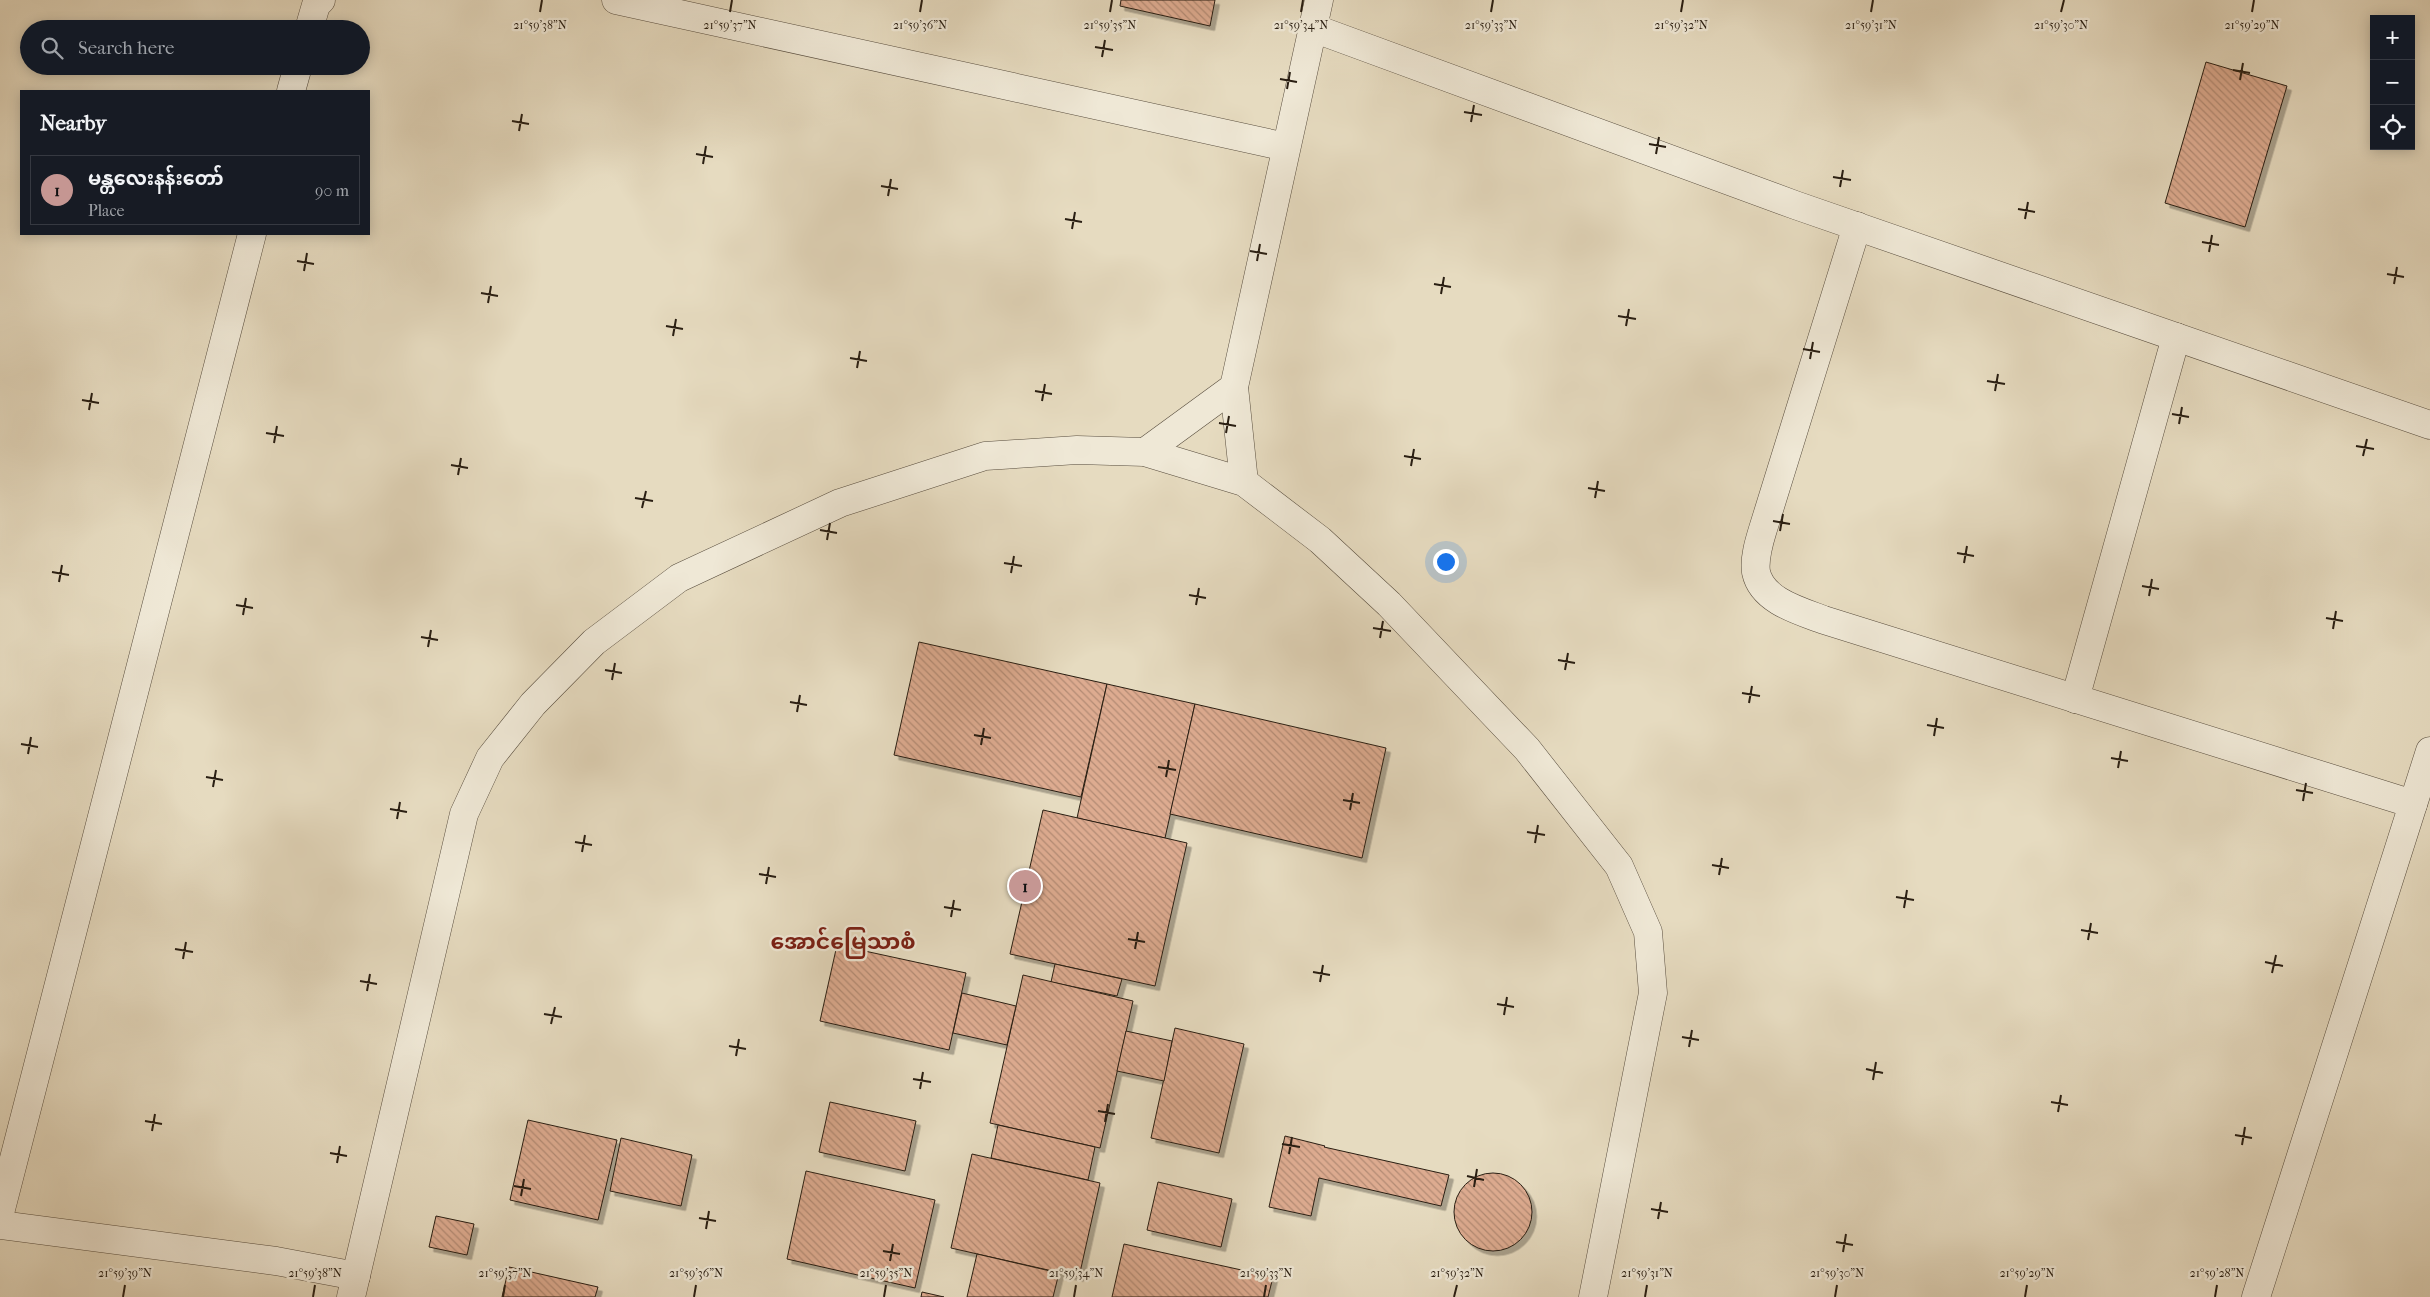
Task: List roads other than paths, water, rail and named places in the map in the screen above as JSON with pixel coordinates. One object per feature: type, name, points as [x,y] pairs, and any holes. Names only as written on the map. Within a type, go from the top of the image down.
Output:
[{"type":"street","points":[[312,20],[316,5],[321,0]]},
{"type":"street","points":[[616,0],[1286,147]]},
{"type":"street","points":[[1244,482],[1234,387],[1320,0]]},
{"type":"street","points":[[1313,28],[1857,226],[2430,425]]},
{"type":"street","points":[[291,90],[295,75]]},
{"type":"street","points":[[1857,226],[1762,529],[1757,552],[1756,572],[1763,588],[1778,601],[1824,620],[2413,804]]},
{"type":"street","points":[[0,1213],[252,235]]},
{"type":"street","points":[[2075,698],[2176,337]]},
{"type":"street","points":[[1145,452],[1234,387]]},
{"type":"street","points":[[0,1225],[276,1261],[353,1286],[464,814],[490,758],[533,704],[594,642],[680,578],[840,503],[984,456],[1077,450],[1145,452],[1244,482],[1320,540],[1382,598],[1527,749],[1619,866],[1648,932],[1653,993],[1593,1297]]},
{"type":"street","points":[[2256,1297],[2430,751]]},
{"type":"place","name":"မန္တလေးနန်းတော်","points":[[1025,886]]},
{"type":"district","name":"အောင်မြေသာစံ","points":[[843,942]]}]
